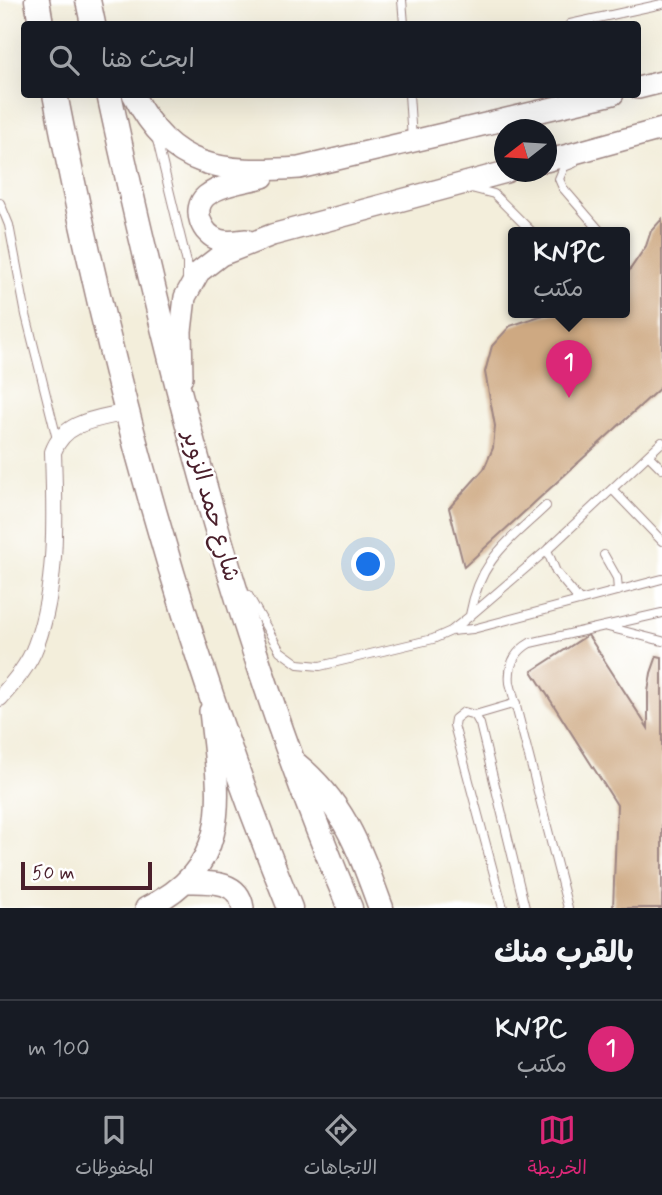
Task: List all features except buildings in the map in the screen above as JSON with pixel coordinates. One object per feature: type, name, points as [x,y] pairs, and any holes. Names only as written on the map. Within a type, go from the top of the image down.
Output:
[{"type":"main road","points":[[37,0],[40,21]]},
{"type":"main road","points":[[89,0],[92,21]]},
{"type":"main road","points":[[89,0],[100,21]]},
{"type":"main road","points":[[641,88],[662,82]]},
{"type":"main road","points":[[56,98],[98,304],[174,584],[236,769],[290,908]]},
{"type":"main road","name":"شارع حمد الزوير","points":[[110,98],[152,282],[217,530],[292,761],[350,908]]},
{"type":"main road","points":[[135,98],[155,131],[183,153],[218,167],[249,170],[299,168]]},
{"type":"main road","points":[[494,175],[272,235],[236,242],[217,240],[205,231],[199,207],[205,198],[215,191],[299,168],[597,98]]},
{"type":"main road","points":[[557,157],[652,132]]},
{"type":"main road","points":[[184,404],[181,331],[188,291],[199,272],[221,256],[272,235]]},
{"type":"main road","points":[[146,908],[171,896],[188,882],[211,842],[220,797],[208,684]]},
{"type":"main road","points":[[292,761],[325,790],[338,807],[356,841],[381,908]]},
{"type":"main road","points":[[188,882],[228,886],[238,893],[243,908]]},
{"type":"street","points":[[0,698],[19,677],[36,645],[47,600],[52,542],[52,452],[57,439],[67,429],[79,424],[127,412]]},
{"type":"lane","points":[[402,0],[404,21]]},
{"type":"lane","points":[[584,21],[662,4]]},
{"type":"lane","points":[[409,98],[412,143]]},
{"type":"lane","points":[[155,131],[187,263],[188,291]]},
{"type":"lane","points":[[597,227],[563,188],[559,179],[564,167],[652,132]]},
{"type":"lane","points":[[455,185],[494,194],[527,227]]},
{"type":"lane","points":[[0,203],[9,225],[26,314],[57,439]]},
{"type":"lane","points":[[217,530],[250,599],[280,651],[298,664],[320,667],[426,641],[451,631],[547,550],[662,442]]},
{"type":"lane","points":[[648,455],[662,469]]},
{"type":"lane","points":[[612,489],[662,541]]},
{"type":"lane","points":[[470,616],[476,589],[488,561],[545,506]]},
{"type":"lane","points":[[547,550],[556,572],[580,601]]},
{"type":"lane","points":[[604,555],[617,578],[618,591]]},
{"type":"lane","points":[[451,631],[473,629],[662,579]]},
{"type":"lane","points":[[568,908],[516,703],[510,667],[523,647],[662,613]]},
{"type":"lane","points":[[604,626],[662,641]]},
{"type":"lane","points":[[503,908],[454,725],[455,719],[464,712],[475,715],[516,703]]},
{"type":"lane","points":[[475,715],[480,724],[525,908]]},
{"type":"place","name":"KNPC","points":[[569,398]]}]
